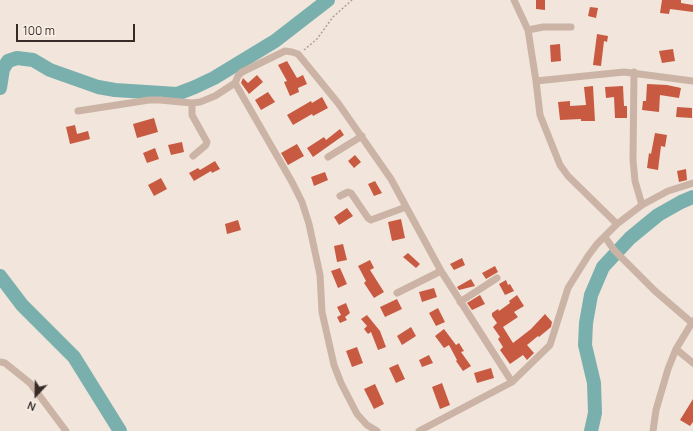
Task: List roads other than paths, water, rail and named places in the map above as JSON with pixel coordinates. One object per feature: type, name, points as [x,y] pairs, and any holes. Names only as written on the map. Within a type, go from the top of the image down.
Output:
[{"type":"street","points":[[514,0],[528,30],[540,115],[560,165],[568,176],[617,224]]},
{"type":"street","points":[[528,30],[543,27],[571,27]]},
{"type":"street","points":[[78,111],[154,100],[192,103],[208,100],[235,82],[242,72],[285,51],[298,54],[338,103],[391,179],[441,271],[512,382]]},
{"type":"street","points":[[536,81],[616,72],[634,72],[693,81]]},
{"type":"street","points":[[634,72],[633,160],[635,181],[642,205]]},
{"type":"street","points":[[235,82],[302,202],[309,224],[320,275],[322,312],[334,365],[343,389],[357,414],[367,425],[378,431]]},
{"type":"street","points":[[192,103],[192,115],[207,142],[206,145],[192,156]]},
{"type":"street","points":[[328,157],[362,136]]},
{"type":"street","points":[[419,431],[512,382],[550,345],[568,288],[592,250],[617,224],[642,205],[668,191],[693,183]]},
{"type":"street","points":[[340,196],[348,192],[351,193],[368,218],[371,220],[406,207]]},
{"type":"street","points":[[604,237],[614,250],[654,290],[692,321],[676,349],[668,369],[659,395],[653,431]]},
{"type":"street","points":[[397,293],[441,271]]},
{"type":"street","points":[[460,302],[497,278]]},
{"type":"street","points":[[676,349],[693,363]]},
{"type":"street","points":[[0,362],[5,364],[30,384],[66,431]]},
{"type":"waterway","points":[[0,88],[3,69],[8,61],[17,58],[33,60],[50,70],[98,87],[115,90],[177,94],[214,78],[275,41],[328,0]]},
{"type":"waterway","points":[[591,431],[595,413],[594,383],[585,345],[586,323],[591,295],[603,267],[630,238],[658,215],[693,197]]},
{"type":"waterway","points":[[0,276],[22,305],[74,357],[120,431]]}]
